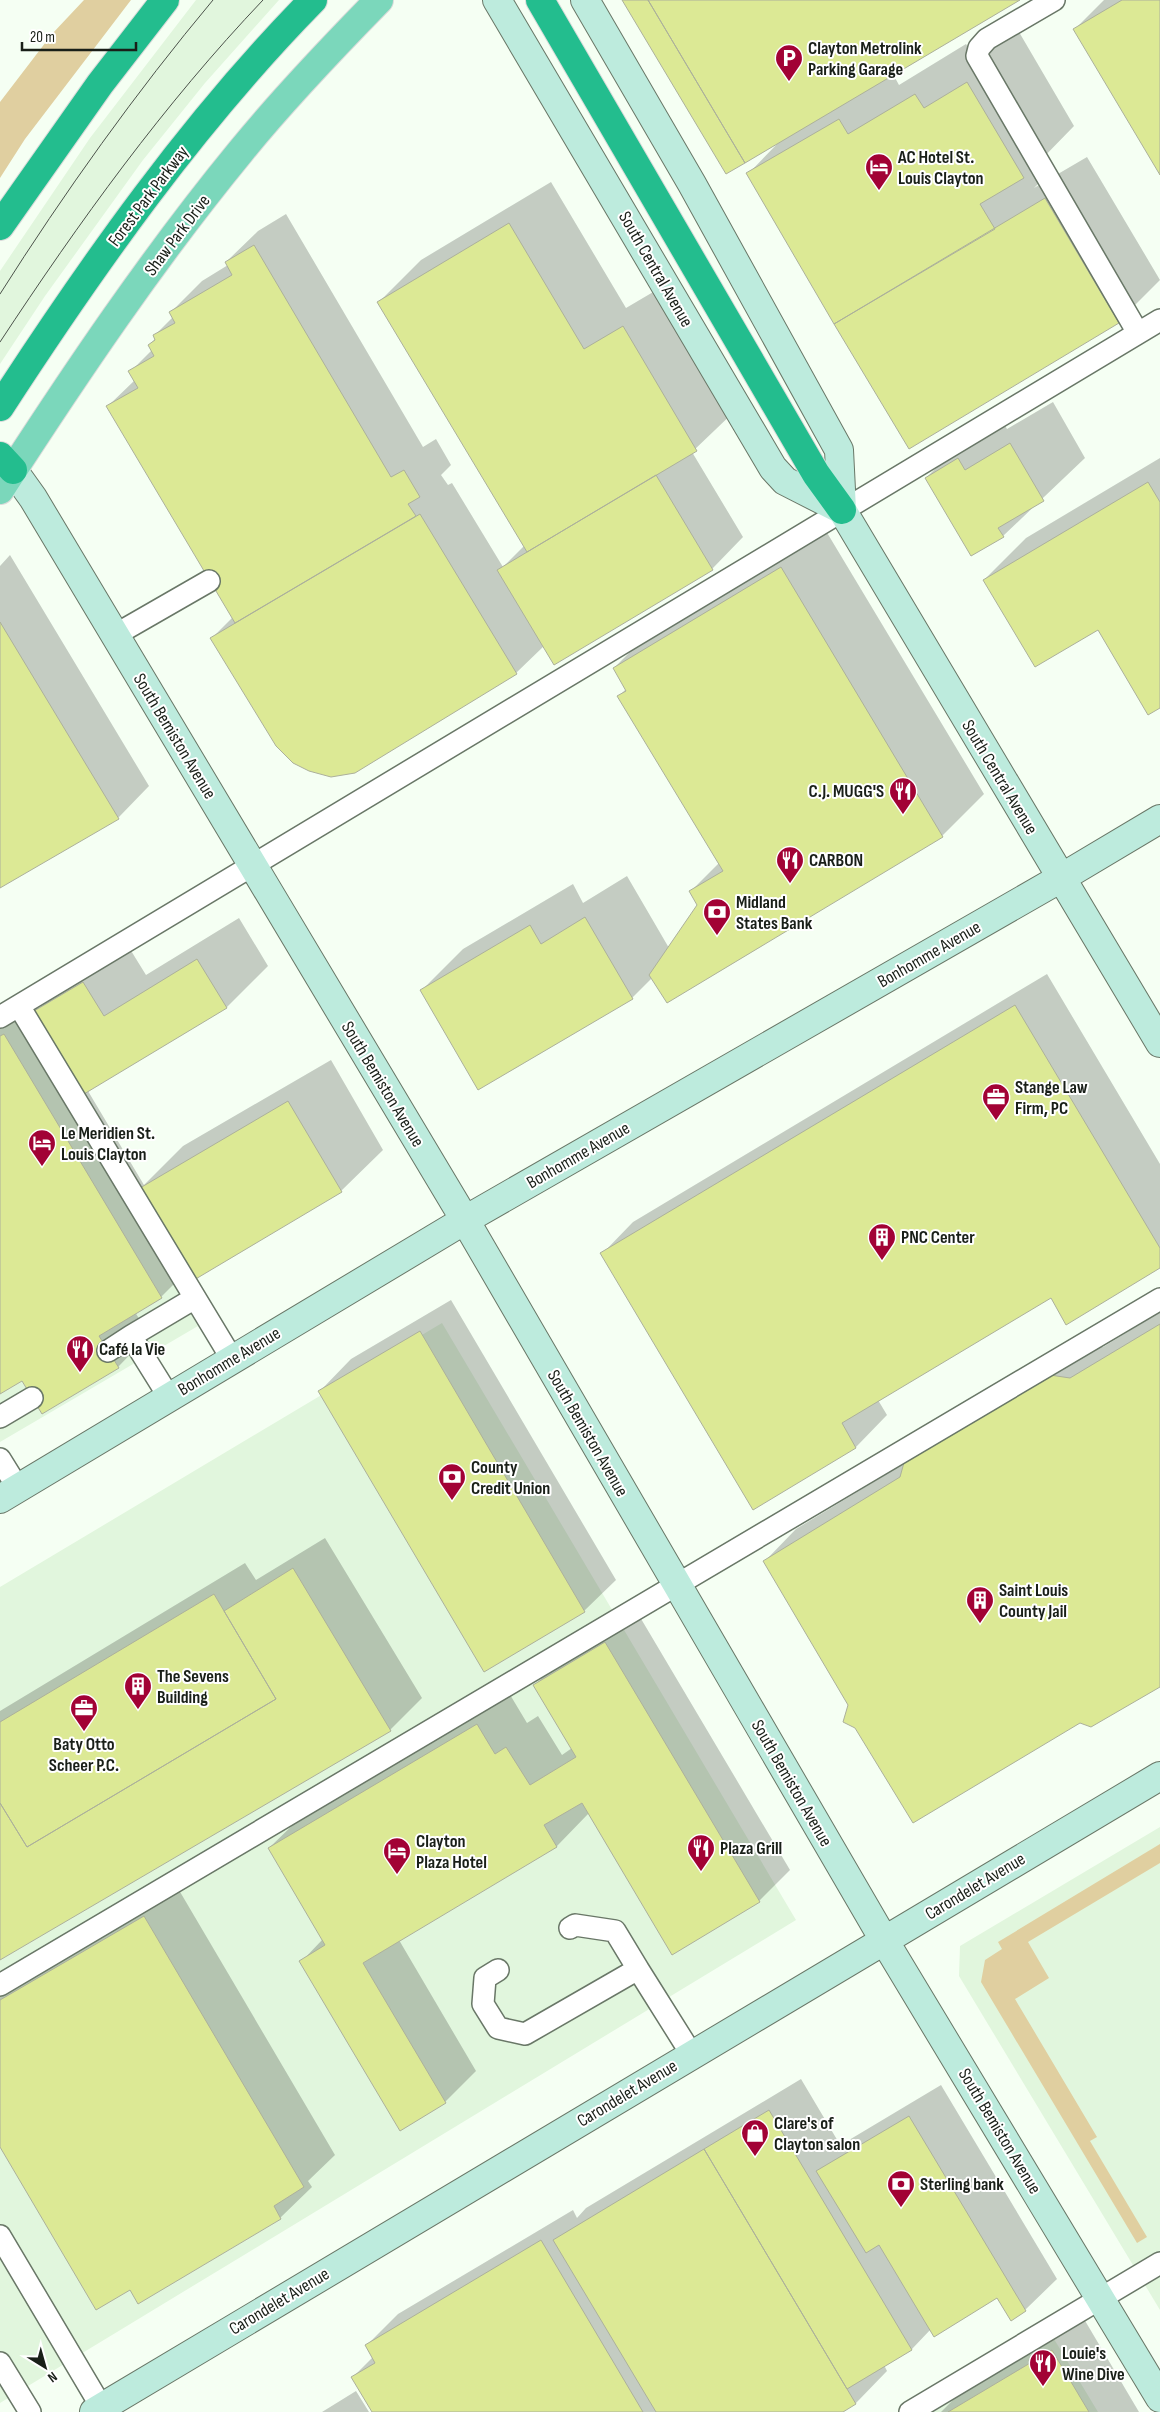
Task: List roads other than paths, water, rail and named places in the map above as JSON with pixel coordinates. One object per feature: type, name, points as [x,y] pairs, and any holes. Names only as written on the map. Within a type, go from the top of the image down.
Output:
[{"type":"highway","points":[[0,226],[100,84],[165,0]]},
{"type":"highway","name":"Forest Park Parkway","points":[[0,407],[47,335],[128,219],[208,118],[313,0]]},
{"type":"highway","points":[[540,0],[811,466],[842,510]]},
{"type":"main road","name":"Shaw Park Drive","points":[[4,468],[235,159],[312,69],[379,0]]},
{"type":"street","name":"South Central Avenue","points":[[497,0],[526,46],[773,468],[785,481],[842,510]]},
{"type":"street","name":"South Central Avenue","points":[[585,0],[692,184],[839,450],[842,510],[1160,1043]]},
{"type":"street","name":"South Bemiston Avenue","points":[[4,468],[34,498],[465,1220],[884,1940],[1160,2398]]},
{"type":"street","name":"Bonhomme Avenue","points":[[9,1493],[465,1220],[1061,878],[1160,819]]},
{"type":"street","name":"Carondelet Avenue","points":[[98,2410],[1160,1776]]},
{"type":"lane","points":[[1054,0],[987,39],[979,48],[977,56],[1138,333]]},
{"type":"lane","points":[[0,1017],[1160,320]]},
{"type":"lane","points":[[115,635],[209,581]]},
{"type":"lane","points":[[19,1006],[232,1359]]},
{"type":"lane","points":[[108,1351],[195,1298]]},
{"type":"lane","points":[[0,1984],[1160,1299]]},
{"type":"lane","points":[[131,1336],[169,1397]]},
{"type":"lane","points":[[0,1417],[32,1398]]},
{"type":"lane","points":[[0,1459],[9,1493]]},
{"type":"lane","points":[[570,1928],[575,1925],[615,1930],[692,2055]]},
{"type":"lane","points":[[498,1970],[485,1978],[483,2004],[498,2028],[525,2034],[638,1968]]},
{"type":"lane","points":[[0,2236],[98,2410]]},
{"type":"lane","points":[[910,2412],[1160,2263]]},
{"type":"lane","points":[[0,2363],[30,2412]]},
{"type":"tram line","points":[[0,294],[49,218],[102,144],[156,71],[213,0]]},
{"type":"tram line","points":[[0,342],[92,208],[157,122],[191,80],[263,0]]},
{"type":"place","name":"Clayton Metrolink Parking Garage","points":[[789,82]]},
{"type":"place","name":"AC Hotel St. Louis Clayton","points":[[879,191]]},
{"type":"place","name":"C.J. MUGG'S","points":[[903,815]]},
{"type":"place","name":"CARBON","points":[[790,884]]},
{"type":"place","name":"Midland States Bank","points":[[717,936]]},
{"type":"place","name":"Stange Law Firm, PC","points":[[996,1121]]},
{"type":"place","name":"Le Meridien St. Louis Clayton","points":[[42,1167]]},
{"type":"place","name":"PNC Center","points":[[882,1261]]},
{"type":"place","name":"Café la Vie","points":[[80,1373]]},
{"type":"place","name":"County Credit Union","points":[[452,1501]]},
{"type":"place","name":"Saint Louis County Jail","points":[[980,1624]]},
{"type":"place","name":"The Sevens Building","points":[[138,1710]]},
{"type":"place","name":"Baty Otto Scheer P.C.","points":[[84,1732]]},
{"type":"place","name":"Plaza Grill","points":[[701,1872]]},
{"type":"place","name":"Clayton Plaza Hotel","points":[[397,1875]]},
{"type":"place","name":"Clare's of Clayton salon","points":[[755,2157]]},
{"type":"place","name":"Sterling bank","points":[[901,2208]]},
{"type":"place","name":"Louie's Wine Dive","points":[[1043,2387]]}]
